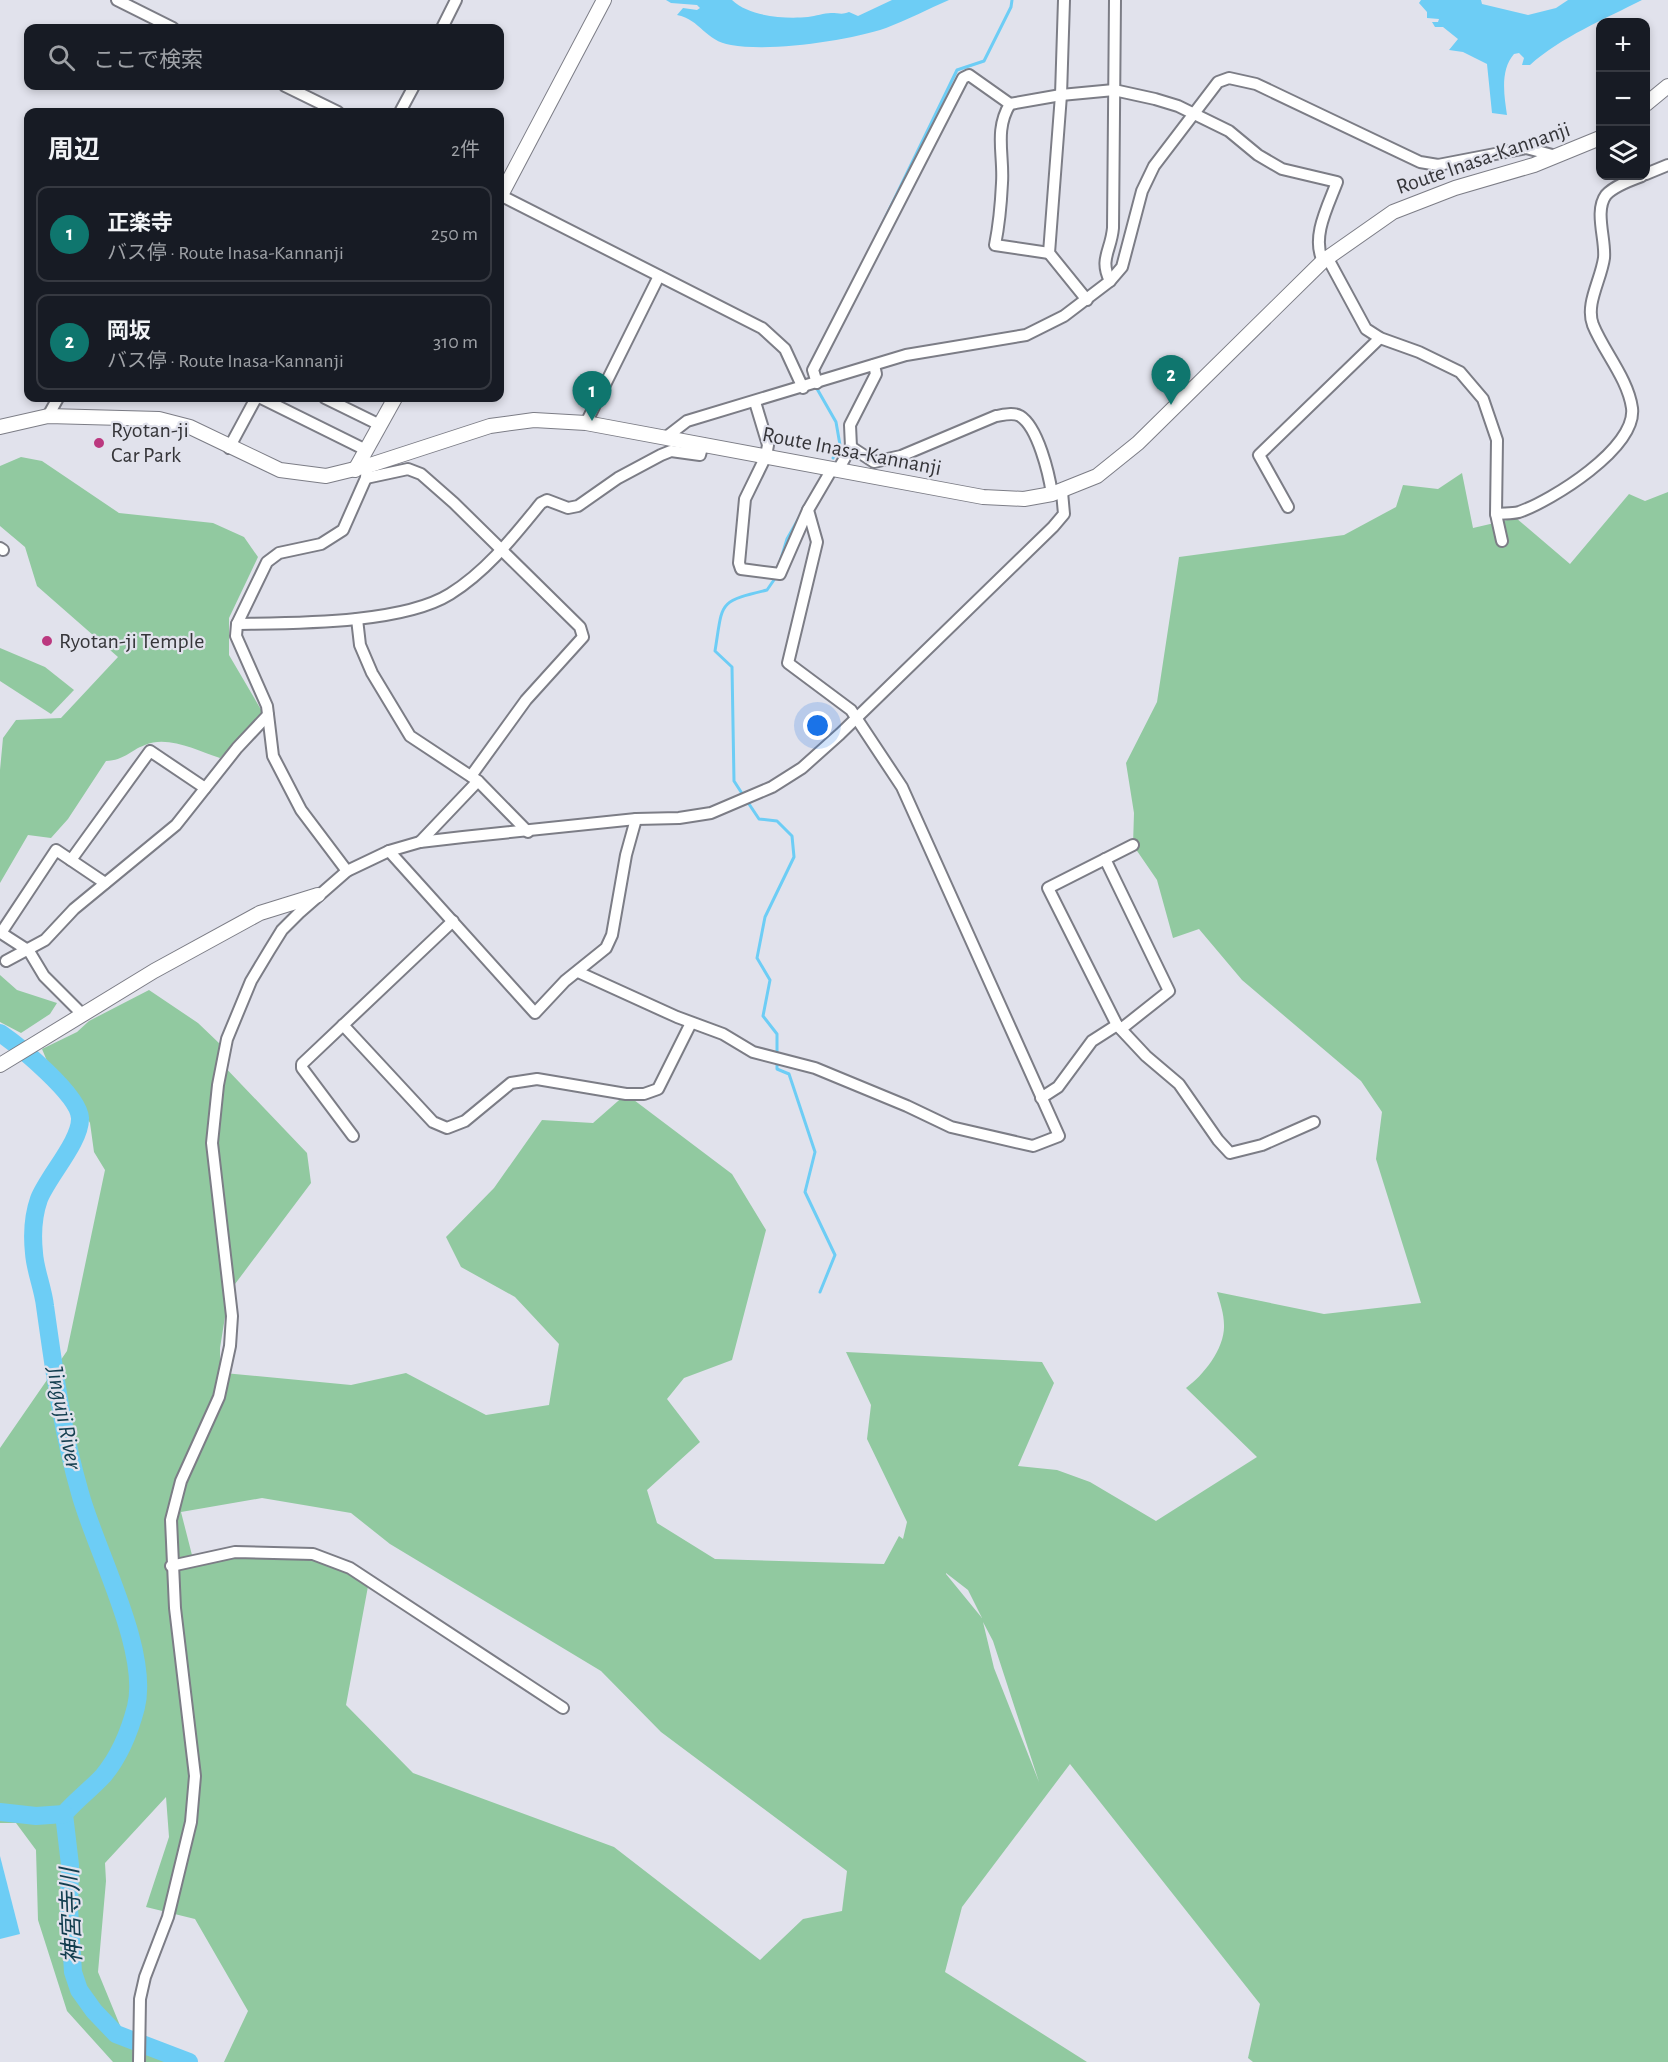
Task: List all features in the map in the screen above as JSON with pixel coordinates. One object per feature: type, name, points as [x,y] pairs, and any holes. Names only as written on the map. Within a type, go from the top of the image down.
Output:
[{"type":"main road","points":[[504,188],[604,0]]},
{"type":"main road","points":[[1650,101],[1668,87]]},
{"type":"main road","name":"Route Inasa-Kannanji","points":[[0,428],[48,416],[159,419],[190,427],[280,470],[326,476],[363,471],[490,426],[540,420],[586,423],[982,497],[1024,498],[1057,493],[1096,476],[1138,442],[1325,259],[1393,212],[1455,188],[1556,156],[1596,140]]},
{"type":"main road","points":[[363,471],[366,450],[393,402]]},
{"type":"main road","points":[[0,1065],[154,970],[260,913],[318,895]]},
{"type":"street","points":[[117,0],[165,24]]},
{"type":"street","points":[[444,24],[456,0]]},
{"type":"street","points":[[1049,253],[1061,94],[1064,0]]},
{"type":"street","points":[[1110,281],[1104,269],[1105,256],[1111,245],[1113,228],[1114,0]]},
{"type":"street","points":[[817,383],[813,370],[963,78],[969,75],[1010,104],[1061,94],[1114,90],[1178,106],[1229,131],[1258,155],[1282,169],[1337,182],[1319,237],[1318,251],[1366,329],[1380,338],[1419,352],[1460,372],[1483,399],[1497,440],[1496,514],[1502,541]]},
{"type":"street","points":[[665,438],[687,422],[906,355],[1026,335],[1064,316],[1110,281],[1122,267],[1128,252],[1142,191],[1154,166],[1218,82],[1229,78],[1256,84],[1420,162],[1438,165],[1526,148],[1556,156]]},
{"type":"street","points":[[293,90],[330,108]]},
{"type":"street","points":[[402,108],[412,90]]},
{"type":"street","points":[[1010,104],[1002,118],[1000,132],[1003,181],[994,245],[1049,253],[1087,300]]},
{"type":"street","points":[[1650,172],[1668,165]]},
{"type":"street","points":[[1496,514],[1518,512],[1564,487],[1604,459],[1628,433],[1632,409],[1593,324],[1591,309],[1604,257],[1601,206],[1607,194],[1634,180]]},
{"type":"street","points":[[504,198],[762,328],[785,349],[802,388]]},
{"type":"street","points":[[586,423],[659,276]]},
{"type":"street","points":[[1288,507],[1259,455],[1380,338]]},
{"type":"street","points":[[755,402],[768,445],[766,456],[745,499],[739,563],[741,569],[780,574],[808,510],[851,447],[850,425],[876,374],[874,365]]},
{"type":"street","points":[[48,416],[56,402]]},
{"type":"street","points":[[230,447],[256,402]]},
{"type":"street","points":[[266,402],[366,450]]},
{"type":"street","points":[[333,402],[380,426]]},
{"type":"street","points":[[139,2062],[139,2019],[145,1977],[168,1917],[191,1822],[195,1776],[181,1675],[171,1566],[171,1520],[181,1481],[219,1397],[230,1346],[232,1316],[212,1143],[218,1085],[228,1039],[251,981],[282,930],[318,895],[347,871],[389,851],[420,842],[636,819],[679,818],[711,813],[742,801],[802,768],[941,639],[1064,514],[1035,437],[1019,415],[996,416],[901,456],[874,462],[851,447]]},
{"type":"street","points":[[237,624],[357,619],[426,605],[448,596],[468,582],[503,550],[541,503],[548,500],[568,508],[578,506],[618,478],[661,455],[672,451],[700,455],[703,444]]},
{"type":"street","points":[[347,871],[301,810],[273,756],[268,715],[257,679],[236,636],[237,624],[267,562],[279,553],[321,544],[343,530],[363,471],[408,469],[421,474],[503,550],[580,627],[583,637],[526,700],[474,779],[420,842]]},
{"type":"street","points":[[578,972],[691,1023],[723,1034],[753,1052],[815,1068],[908,1106],[951,1127],[1033,1146],[1059,1136],[902,787],[845,704],[788,663],[817,542],[808,510]]},
{"type":"street","points":[[357,619],[360,645],[372,673],[410,736],[474,779],[528,832]]},
{"type":"street","points":[[6,961],[29,951],[45,940],[74,909],[176,825],[237,748],[268,715]]},
{"type":"street","points":[[71,860],[150,751],[206,788]]},
{"type":"street","points":[[389,851],[535,1013],[565,981],[606,948],[612,935],[626,855],[636,819]]},
{"type":"street","points":[[1134,845],[1048,888],[1119,1027],[1146,1056],[1179,1084],[1230,1154],[1262,1144],[1314,1122]]},
{"type":"street","points":[[82,1014],[44,976],[29,951],[1,933],[56,850],[105,883]]},
{"type":"street","points":[[1041,1098],[1058,1086],[1092,1041],[1119,1027],[1169,991],[1105,859]]},
{"type":"street","points":[[353,1136],[302,1068],[302,1064],[453,921]]},
{"type":"street","points":[[343,1025],[433,1122],[447,1128],[465,1120],[511,1083],[537,1079],[626,1094],[644,1094],[658,1089],[691,1023]]},
{"type":"street","points":[[171,1566],[235,1552],[313,1554],[350,1568],[563,1708]]},
{"type":"green space","points":[[21,457],[42,461],[119,513],[213,523],[244,537],[258,557],[229,618],[229,655],[263,713],[220,758],[183,745],[154,742],[122,757],[106,761],[68,819],[51,838],[28,835],[0,883],[0,770],[3,738],[16,720],[61,718],[118,657],[37,586],[25,547],[0,526],[0,466]]},
{"type":"green space","points":[[1462,473],[1473,528],[1516,518],[1570,564],[1629,494],[1645,501],[1668,492],[1668,2062],[1253,2062],[1248,2058],[1260,2004],[1070,1764],[962,1907],[945,1972],[1087,2062],[224,2062],[248,2011],[195,1919],[146,1907],[169,1837],[166,1797],[105,1863],[106,1881],[98,1972],[128,2045],[178,2062],[113,2062],[67,2011],[38,1920],[36,1850],[16,1823],[0,1823],[0,1448],[67,1351],[105,1170],[94,1152],[90,1123],[74,1095],[55,1080],[42,1049],[77,1032],[89,1021],[149,990],[198,1023],[220,1044],[220,1062],[307,1153],[311,1183],[229,1292],[220,1348],[220,1384],[224,1373],[351,1385],[406,1373],[486,1415],[549,1405],[559,1344],[515,1297],[461,1267],[446,1237],[494,1188],[542,1120],[593,1123],[626,1094],[732,1174],[766,1230],[732,1360],[684,1378],[667,1399],[700,1442],[647,1490],[657,1523],[715,1559],[884,1564],[899,1536],[903,1539],[907,1522],[867,1439],[871,1405],[846,1352],[1042,1362],[1054,1383],[1018,1466],[1057,1470],[1090,1482],[1156,1521],[1257,1457],[1186,1388],[1200,1376],[1221,1343],[1224,1321],[1217,1292],[1324,1314],[1421,1303],[1376,1159],[1382,1112],[1361,1081],[1242,980],[1199,929],[1173,938],[1157,880],[1133,845],[1134,813],[1126,763],[1157,702],[1179,557],[1344,535],[1396,507],[1403,485],[1438,489]],"holes":[[[262,1498],[351,1513],[390,1544],[601,1671],[661,1732],[847,1871],[842,1911],[803,1919],[760,1960],[614,1847],[413,1773],[346,1705],[369,1581],[313,1554],[240,1553],[193,1559],[181,1512]],[[946,1574],[968,1590],[982,1618]],[[983,1622],[993,1641],[1039,1782],[994,1668]]]},
{"type":"green space","points":[[0,648],[45,667],[74,690],[51,714],[0,681]]},
{"type":"green space","points":[[0,975],[17,990],[57,1003],[50,1014],[21,1033],[0,1022]]},
{"type":"water","points":[[666,0],[732,0],[748,10],[768,16],[789,18],[849,12],[858,16],[892,0],[949,0],[894,25],[870,33],[809,44],[748,47],[722,43],[692,21],[677,15],[683,8],[697,10],[700,8],[697,5],[671,3]]},
{"type":"water","points":[[1421,0],[1481,0],[1482,4],[1528,15],[1556,8],[1568,0],[1642,0],[1606,18],[1596,18],[1596,23],[1569,37],[1530,65],[1522,65],[1524,58],[1519,53],[1514,54],[1505,75],[1507,115],[1492,113],[1487,64],[1463,52],[1449,50],[1458,39],[1443,27],[1435,27],[1432,22],[1438,22],[1439,19],[1427,18],[1427,12],[1419,3]]},
{"type":"water","points":[[0,1856],[20,1934],[0,1939]]},
{"type":"waterway","points":[[875,239],[957,70],[984,61],[1011,7],[1012,0]]},
{"type":"waterway","points":[[816,387],[836,422],[840,445],[833,458]]},
{"type":"waterway","points":[[780,562],[787,539],[800,516]]},
{"type":"waterway","points":[[743,795],[734,781],[732,667],[715,651],[719,622],[725,607],[731,602],[767,590],[776,577]]},
{"type":"waterway","points":[[747,801],[759,819],[777,821],[792,836],[794,857],[765,917],[757,958],[770,980],[763,1016],[777,1034],[777,1055]]},
{"type":"waterway","name":"Jinguji River","points":[[0,1033],[59,1084],[77,1108],[80,1118],[79,1127],[70,1148],[39,1199],[35,1212],[34,1253],[44,1299],[63,1423],[74,1470],[87,1516],[128,1629],[135,1657],[138,1684],[134,1716],[114,1760],[103,1776],[64,1814],[70,1865],[69,1908],[73,1972],[79,1990],[94,2011],[116,2034],[189,2062]]},
{"type":"waterway","points":[[777,1061],[777,1069],[789,1074],[815,1152],[805,1192],[835,1255],[820,1292]]},
{"type":"waterway","points":[[0,1812],[36,1816],[64,1814]]},
{"type":"place","name":"岡坂","points":[[1171,405]]},
{"type":"place","name":"正楽寺","points":[[592,421]]},
{"type":"place","name":"Ryotan-ji Car Park","points":[[99,443]]},
{"type":"place","name":"Ryotan-ji Temple","points":[[47,641]]},
{"type":"water label","name":"神宮寺川","points":[[72,1916]]}]
